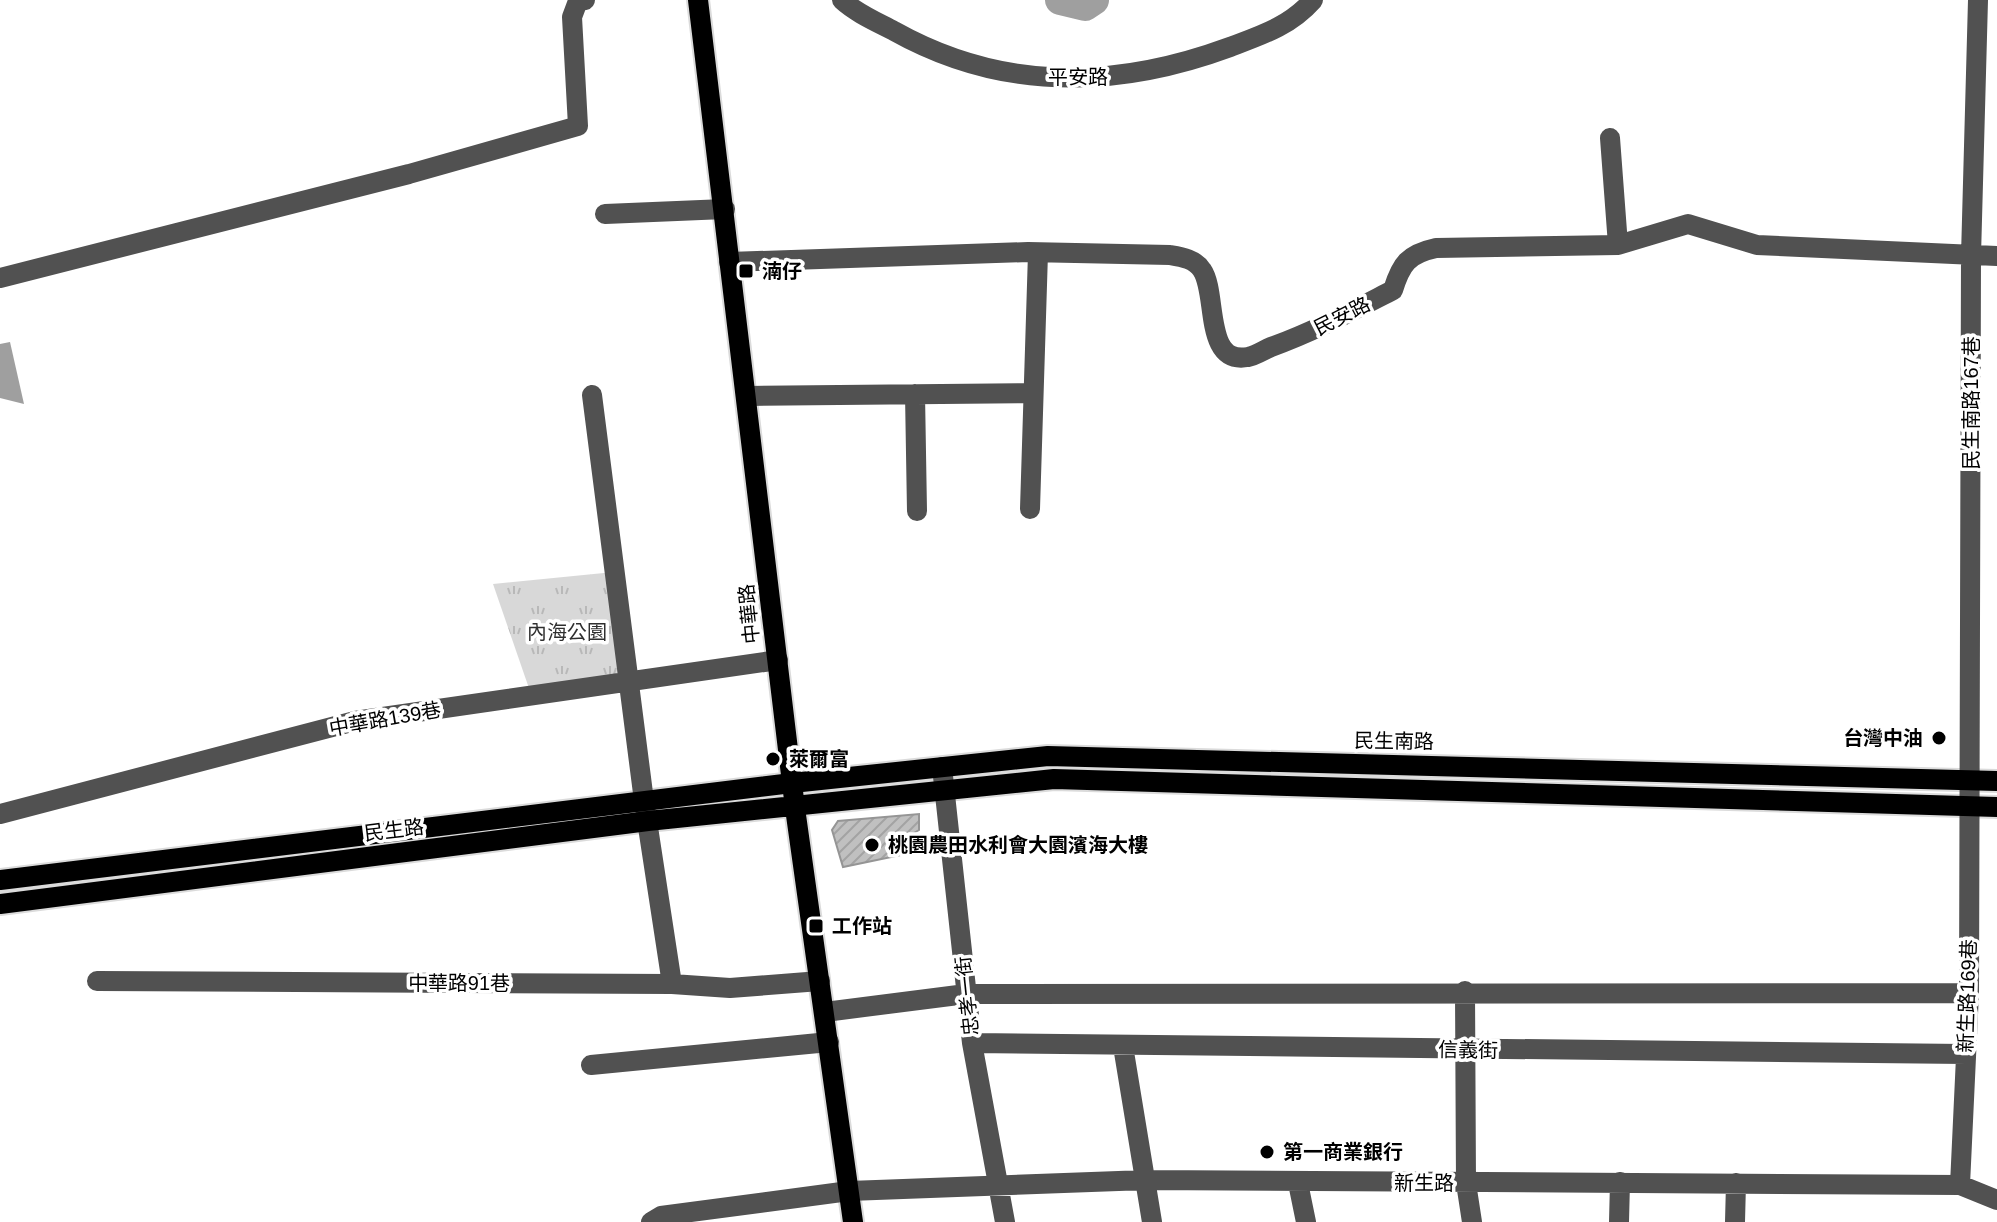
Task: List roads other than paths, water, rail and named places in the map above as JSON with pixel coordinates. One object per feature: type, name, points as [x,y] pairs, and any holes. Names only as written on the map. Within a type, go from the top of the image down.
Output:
[{"type":"main road","name":"中華路","points":[[698,0],[748,396],[795,808],[853,1222]]},
{"type":"main road","name":"民生南路","points":[[792,783],[1048,756],[1997,781]]},
{"type":"main road","points":[[795,808],[1054,779],[1997,807]]},
{"type":"main road","name":"民生路","points":[[0,904],[646,811],[792,783]]},
{"type":"main road","name":"民生路","points":[[0,880],[646,811],[795,808]]},
{"type":"street","points":[[0,278],[409,174],[578,126],[572,17],[578,1],[585,0]]},
{"type":"street","name":"平安路","points":[[842,0],[906,38],[963,61],[1040,77],[1110,78],[1177,67],[1278,29],[1299,16],[1313,0]]},
{"type":"street","name":"民生南路167巷","points":[[1970,807],[1971,256],[1978,0]]},
{"type":"street","points":[[1610,138],[1618,245]]},
{"type":"street","points":[[605,214],[725,209]]},
{"type":"street","name":"民安路","points":[[729,262],[1038,253],[1170,255],[1190,259],[1202,269],[1210,288],[1220,345],[1231,355],[1249,357],[1312,332],[1393,290],[1401,265],[1414,253],[1436,248],[1618,245],[1688,224],[1757,245],[1997,256]]},
{"type":"street","points":[[1030,509],[1038,253]]},
{"type":"street","points":[[748,396],[1033,393]]},
{"type":"street","points":[[915,394],[917,511]]},
{"type":"street","points":[[592,395],[628,684],[672,984]]},
{"type":"street","name":"中華路139巷","points":[[0,814],[355,721],[778,660]]},
{"type":"street","name":"忠孝一街","points":[[942,767],[972,1043],[1005,1222]]},
{"type":"street","name":"新生路169巷","points":[[1960,1185],[1969,993],[1970,807]]},
{"type":"street","name":"中華路91巷","points":[[97,981],[672,984],[730,988],[820,981]]},
{"type":"street","points":[[1465,991],[1466,1183],[1472,1222]]},
{"type":"street","points":[[825,1012],[966,994],[1465,991],[1969,993]]},
{"type":"street","points":[[591,1065],[829,1042]]},
{"type":"street","name":"信義街","points":[[972,1043],[1463,1051],[1965,1054]]},
{"type":"street","points":[[1123,1046],[1152,1222]]},
{"type":"street","name":"新生路","points":[[651,1222],[661,1216],[688,1217],[849,1191],[1146,1180],[1960,1185],[1997,1200]]},
{"type":"street","points":[[1619,1222],[1620,1182]]},
{"type":"street","points":[[1298,1183],[1306,1222]]},
{"type":"street","points":[[1735,1222],[1736,1183]]},
{"type":"waterway","points":[[1060,0],[1085,6],[1094,0]]},
{"type":"place","name":"湳仔","points":[[746,271]]},
{"type":"place","name":"台灣中油","points":[[1939,738]]},
{"type":"place","name":"萊爾富","points":[[773,759]]},
{"type":"place","name":"桃園農田水利會大園濱海大樓","points":[[872,845]]},
{"type":"place","name":"工作站","points":[[816,926]]},
{"type":"place","name":"第一商業銀行","points":[[1267,1152]]},
{"type":"park label","name":"內海公園","points":[[567,632]]}]
